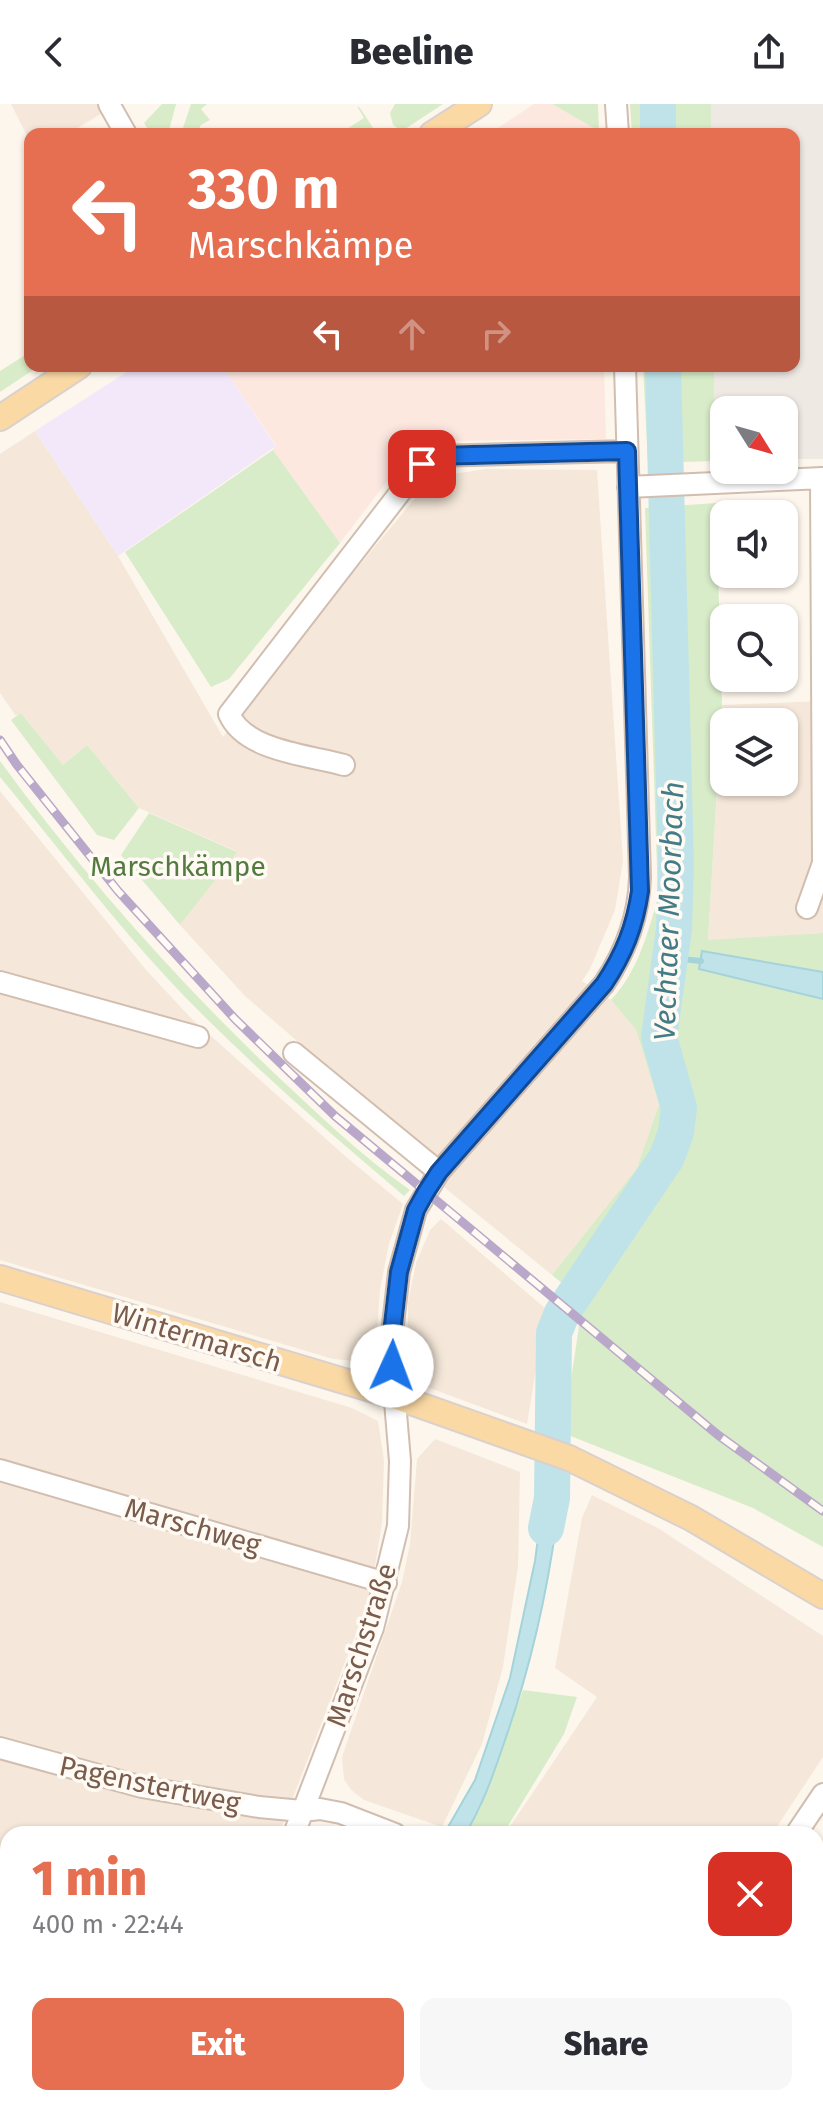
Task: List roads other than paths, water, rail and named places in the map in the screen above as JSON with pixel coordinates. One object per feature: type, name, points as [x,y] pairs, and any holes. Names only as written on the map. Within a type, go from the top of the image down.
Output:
[{"type":"main road","points":[[441,128],[479,104]]},
{"type":"main road","points":[[0,418],[70,372]]},
{"type":"main road","name":"Wintermarsch","points":[[0,1278],[394,1396],[569,1458],[691,1518],[823,1596]]},
{"type":"street","points":[[109,104],[123,128]]},
{"type":"street","points":[[616,104],[618,128]]},
{"type":"street","name":"Marschstraße","points":[[297,1826],[373,1628],[398,1526],[400,1461],[392,1333],[399,1272],[416,1210],[439,1172],[604,984],[623,952],[637,911],[640,877],[636,487],[627,451],[625,372]]},
{"type":"street","points":[[344,765],[254,742],[235,727],[229,714],[422,464],[435,456],[627,451]]},
{"type":"street","points":[[636,487],[822,478],[823,863],[807,908]]},
{"type":"street","points":[[0,982],[198,1037]]},
{"type":"street","points":[[294,1053],[439,1172]]},
{"type":"street","name":"Marschweg","points":[[0,1470],[386,1583]]},
{"type":"street","name":"Pagenstertweg","points":[[0,1748],[142,1787],[259,1807],[302,1811],[320,1809],[341,1813],[374,1826]]},
{"type":"street","points":[[801,1826],[823,1794]]},
{"type":"water","points":[[702,951],[823,972],[823,999],[699,969]]},
{"type":"water","points":[[546,1477],[561,1484],[553,1550],[533,1647],[496,1767],[477,1812],[469,1826],[449,1826],[475,1780],[510,1678],[535,1561]]},
{"type":"waterway","name":"Vechtaer Moorbach","points":[[658,104],[658,128]]},
{"type":"waterway","name":"Vechtaer Moorbach","points":[[546,1528],[552,1498],[554,1333],[562,1313],[667,1157],[676,1132],[679,1108],[659,1037],[674,929],[676,865],[663,372]]},
{"type":"waterway","points":[[671,958],[701,961]]},
{"type":"railway","points":[[0,740],[118,891],[235,1019],[335,1116],[718,1435],[823,1511]]},
{"type":"park label","name":"Marschkämpe","points":[[178,866]]}]
